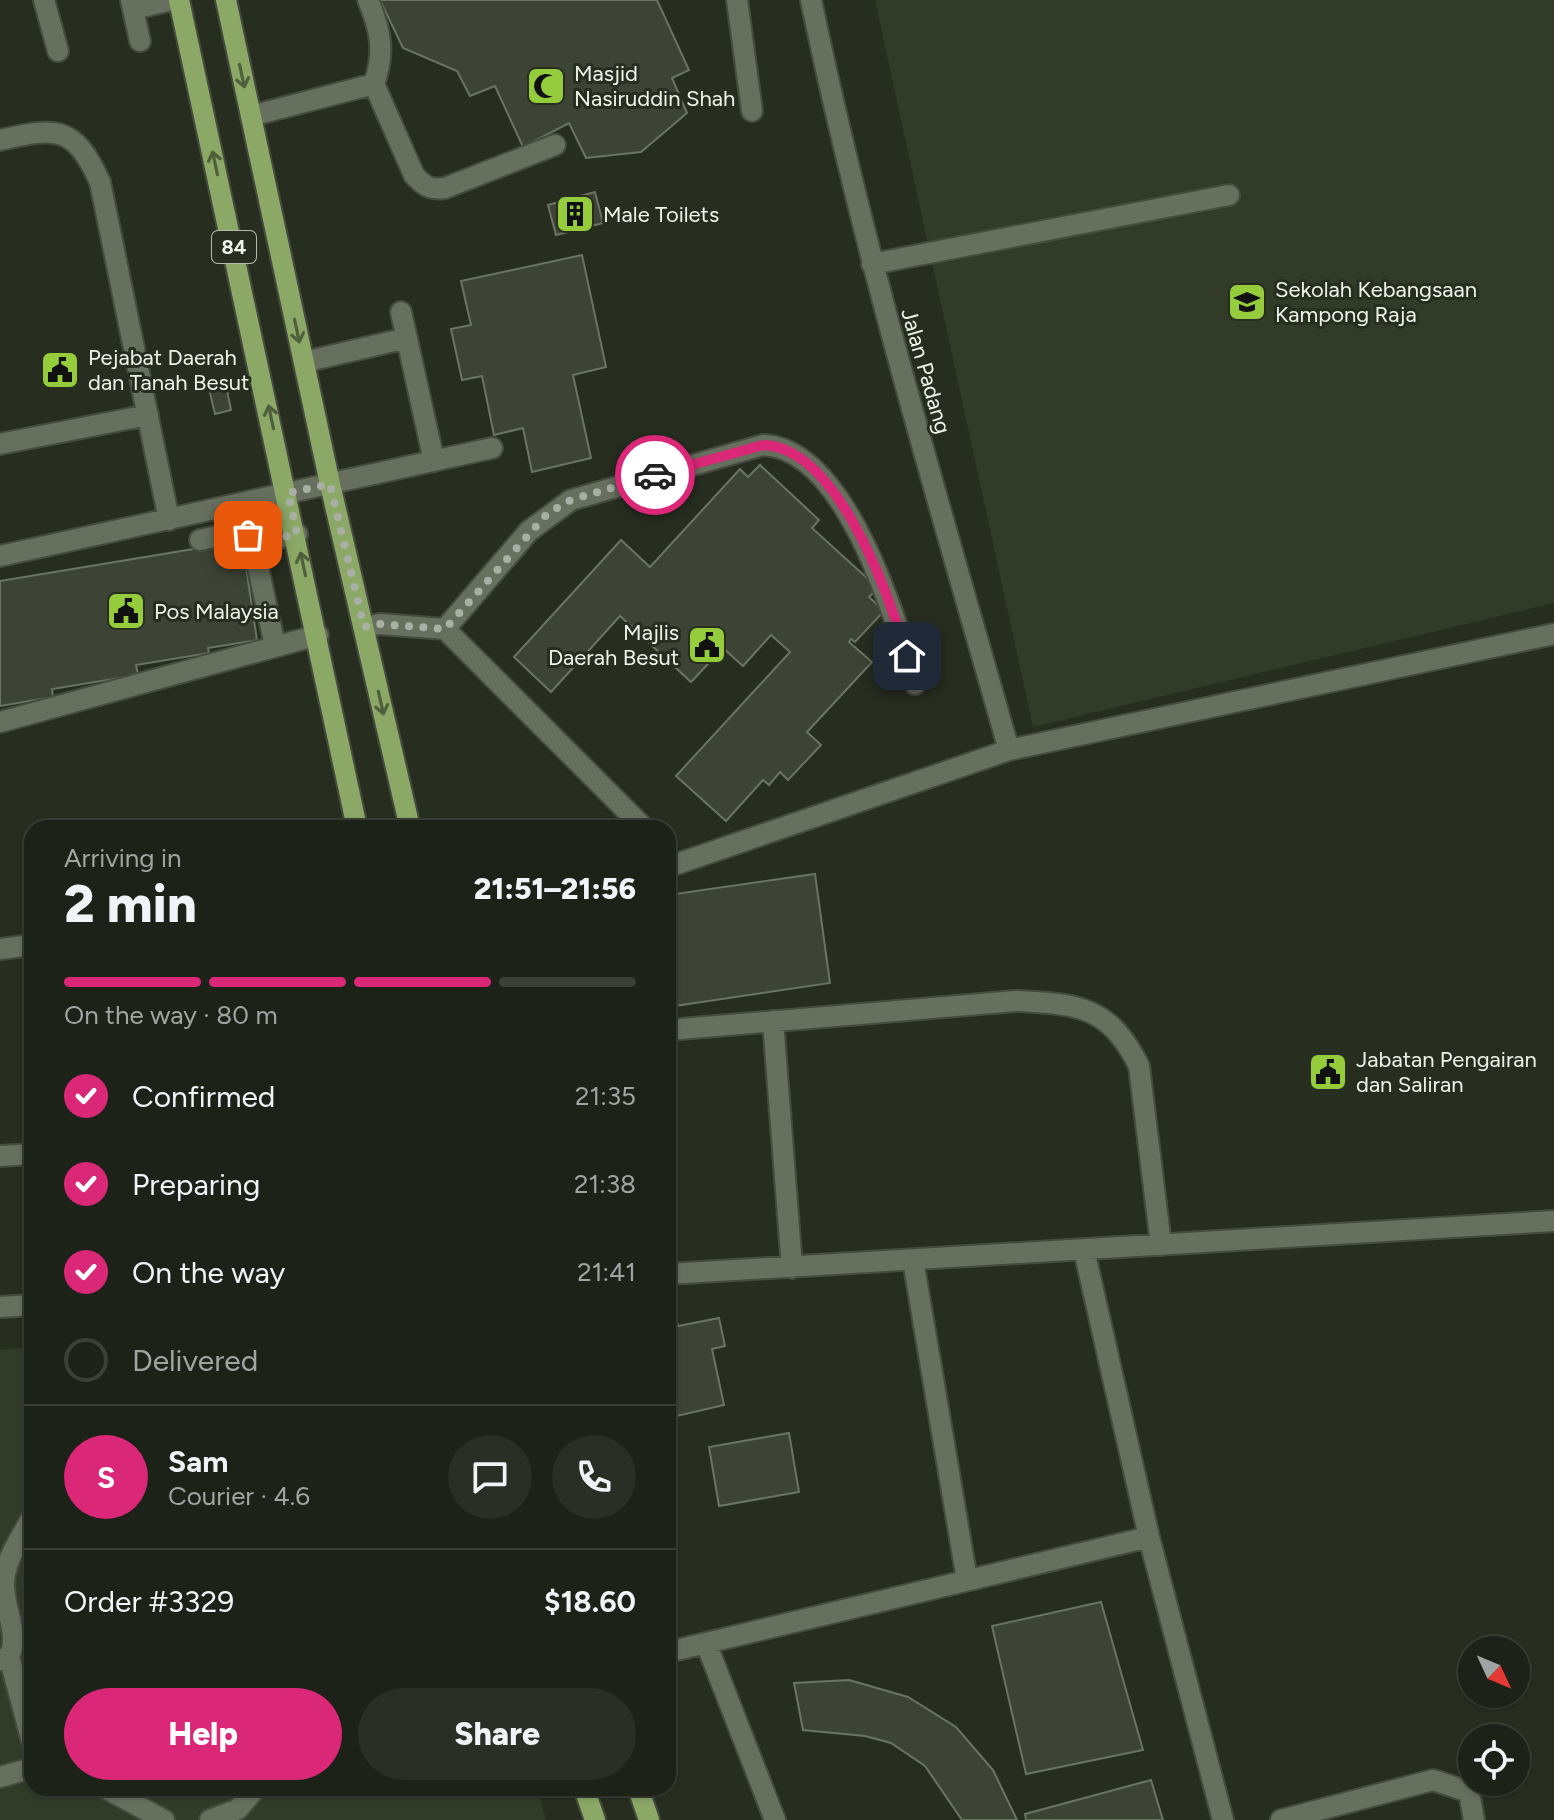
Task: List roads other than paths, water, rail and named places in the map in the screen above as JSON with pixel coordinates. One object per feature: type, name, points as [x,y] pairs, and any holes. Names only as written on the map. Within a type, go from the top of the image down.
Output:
[{"type":"main road","name":"84","points":[[179,0],[297,534],[355,820]]},
{"type":"main road","name":"84","points":[[226,0],[330,484],[408,820]]},
{"type":"main road","points":[[587,1796],[595,1820]]},
{"type":"main road","points":[[641,1796],[649,1820]]},
{"type":"street","points":[[44,0],[58,51]]},
{"type":"street","points":[[140,41],[132,4],[172,0]]},
{"type":"street","points":[[368,0],[382,34],[381,64],[374,84],[414,175],[433,189],[555,145]]},
{"type":"street","points":[[737,0],[752,111]]},
{"type":"street","name":"Jalan Padang","points":[[811,0],[841,143],[872,264],[1009,750]]},
{"type":"street","points":[[251,116],[374,84]]},
{"type":"street","points":[[0,140],[51,130],[79,143],[100,182],[169,520]]},
{"type":"street","points":[[872,264],[1229,195]]},
{"type":"street","points":[[401,312],[434,461]]},
{"type":"street","points":[[304,362],[407,338]]},
{"type":"street","points":[[0,444],[148,415]]},
{"type":"street","points":[[445,629],[529,531],[548,513],[571,500],[763,445],[780,446],[811,465],[842,504],[890,600],[915,684]]},
{"type":"street","points":[[0,556],[492,448]]},
{"type":"street","points":[[200,540],[243,532],[254,543],[275,646]]},
{"type":"street","points":[[254,543],[297,534]]},
{"type":"street","points":[[364,627],[380,624],[445,629],[636,820]]},
{"type":"street","points":[[676,864],[1009,750],[1554,634]]},
{"type":"street","points":[[0,722],[318,635]]},
{"type":"street","points":[[0,949],[24,946]]},
{"type":"street","points":[[676,1029],[1016,1001],[1055,1003],[1087,1010],[1110,1022],[1126,1041],[1139,1066],[1161,1245]]},
{"type":"street","points":[[773,1021],[792,1268]]},
{"type":"street","points":[[0,1156],[24,1154]]},
{"type":"street","points":[[676,1274],[1554,1221]]},
{"type":"street","points":[[1084,1250],[1149,1537],[1223,1820]]},
{"type":"street","points":[[913,1260],[967,1580]]},
{"type":"street","points":[[0,1307],[24,1306]]},
{"type":"street","points":[[24,1532],[5,1569],[3,1591],[13,1646],[4,1658],[24,1718]]},
{"type":"street","points":[[676,1650],[1149,1537]]},
{"type":"street","points":[[706,1643],[775,1820]]},
{"type":"street","points":[[0,1777],[24,1770]]},
{"type":"street","points":[[1287,1819],[1433,1780],[1469,1792],[1474,1820]]},
{"type":"street","points":[[120,1796],[164,1820]]},
{"type":"street","points":[[210,1820],[238,1809],[249,1796]]},
{"type":"place","name":"Masjid Nasiruddin Shah","points":[[546,86]]},
{"type":"place","name":"Male Toilets","points":[[575,214]]},
{"type":"place","name":"Sekolah Kebangsaan Kampong Raja","points":[[1247,302]]},
{"type":"place","name":"Pejabat Daerah dan Tanah Besut","points":[[60,370]]},
{"type":"place","name":"Pos Malaysia","points":[[126,611]]},
{"type":"place","name":"Majlis Daerah Besut","points":[[707,645]]},
{"type":"place","name":"Jabatan Pengairan dan Saliran","points":[[1328,1072]]}]
